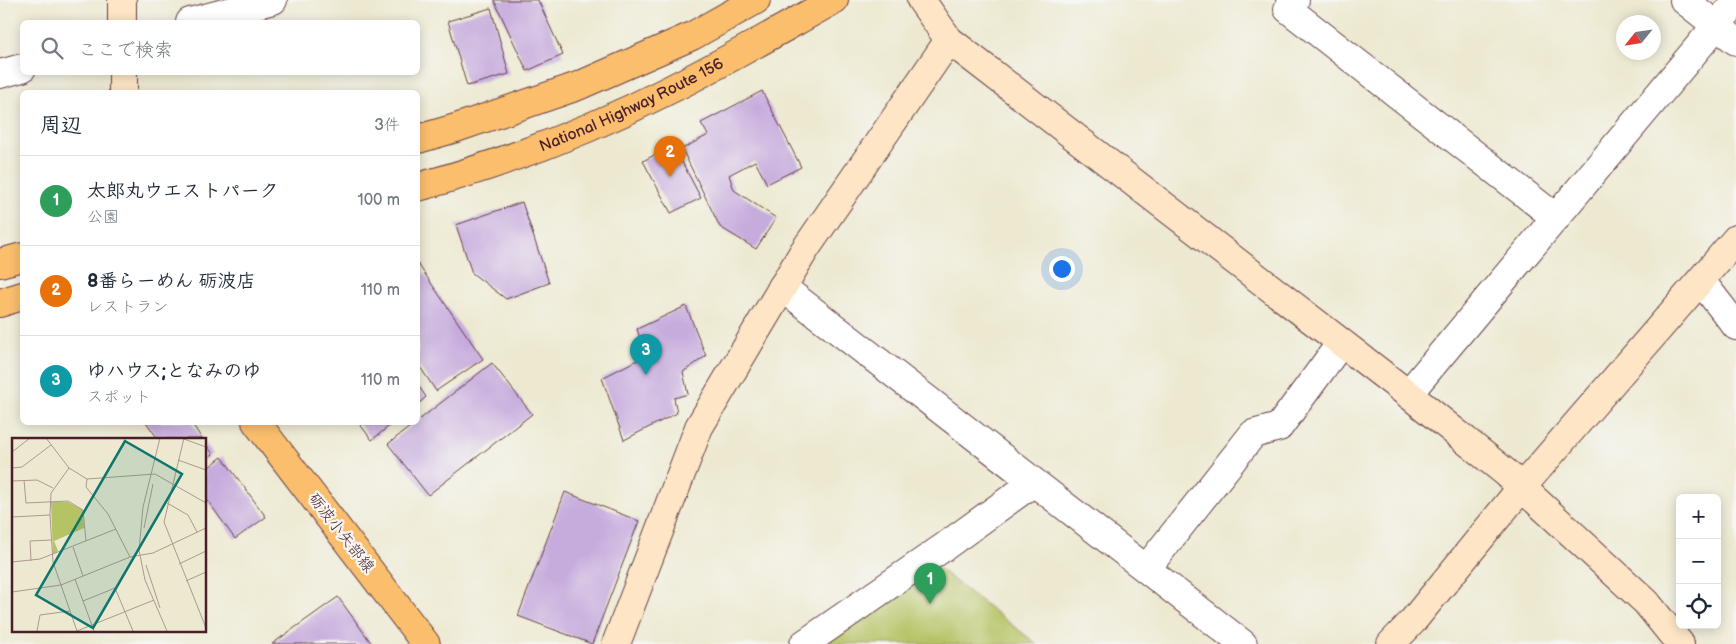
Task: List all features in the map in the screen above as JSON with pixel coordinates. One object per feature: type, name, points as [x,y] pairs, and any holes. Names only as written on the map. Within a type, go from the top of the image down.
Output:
[{"type":"main road","points":[[420,138],[578,86],[692,36],[756,0]]},
{"type":"main road","name":"National Highway Route 156","points":[[420,186],[468,173],[594,125],[671,89],[834,0]]},
{"type":"main road","points":[[0,263],[20,258]]},
{"type":"main road","points":[[0,303],[20,297]]},
{"type":"main road","name":"砺波小矢部線","points":[[258,425],[426,644]]},
{"type":"street","points":[[122,0],[122,20]]},
{"type":"street","points":[[198,20],[273,0]]},
{"type":"street","points":[[921,0],[948,40],[1408,394],[1522,487],[1646,602],[1680,644]]},
{"type":"street","points":[[1295,0],[1288,8],[1556,218]]},
{"type":"street","points":[[1684,0],[1726,33]]},
{"type":"street","points":[[1408,394],[1556,218],[1726,33],[1736,2]]},
{"type":"street","points":[[616,644],[699,427],[804,251],[948,40]]},
{"type":"street","points":[[0,74],[20,69]]},
{"type":"street","points":[[122,75],[123,90]]},
{"type":"street","points":[[1391,644],[1412,622],[1522,487],[1736,239]]},
{"type":"street","points":[[1701,281],[1736,326]]},
{"type":"street","points":[[782,287],[1243,644]]},
{"type":"street","points":[[1146,568],[1253,434],[1279,427],[1341,343]]},
{"type":"street","points":[[804,644],[1034,482]]},
{"type":"green space","points":[[933,564],[1037,644],[817,644]]},
{"type":"building","points":[[494,0],[538,0],[563,55],[527,71]]},
{"type":"building","points":[[491,8],[509,74],[467,86],[448,21]]},
{"type":"building","points":[[762,91],[801,167],[767,184],[755,161],[729,175],[734,190],[776,218],[756,249],[720,227],[682,149],[708,135],[701,123]]},
{"type":"building","points":[[673,145],[701,198],[671,213],[643,161]]},
{"type":"building","points":[[522,202],[549,283],[506,299],[472,273],[456,225]]},
{"type":"building","points":[[420,267],[483,359],[436,391],[420,367]]},
{"type":"building","points":[[686,306],[706,356],[683,372],[688,394],[674,398],[677,413],[624,440],[602,378],[645,356],[637,329]]},
{"type":"building","points":[[492,363],[532,414],[428,495],[388,444],[412,425],[420,425],[420,419]]},
{"type":"building","points":[[420,388],[426,397],[420,402]]},
{"type":"building","points":[[148,425],[193,425],[201,438],[157,438]]},
{"type":"building","points":[[360,425],[390,425],[372,440]]},
{"type":"building","points":[[206,444],[213,454],[206,459]]},
{"type":"building","points":[[222,457],[266,517],[235,539],[208,501],[206,502],[206,469]]},
{"type":"building","points":[[565,492],[639,521],[592,644],[518,616]]},
{"type":"building","points":[[338,597],[372,644],[272,644]]},
{"type":"place","name":"8番らーめん 砺波店","points":[[670,177]]},
{"type":"place","name":"ゆハウス;となみのゆ","points":[[646,375]]},
{"type":"place","name":"太郎丸ウエストパーク","points":[[930,604]]}]
